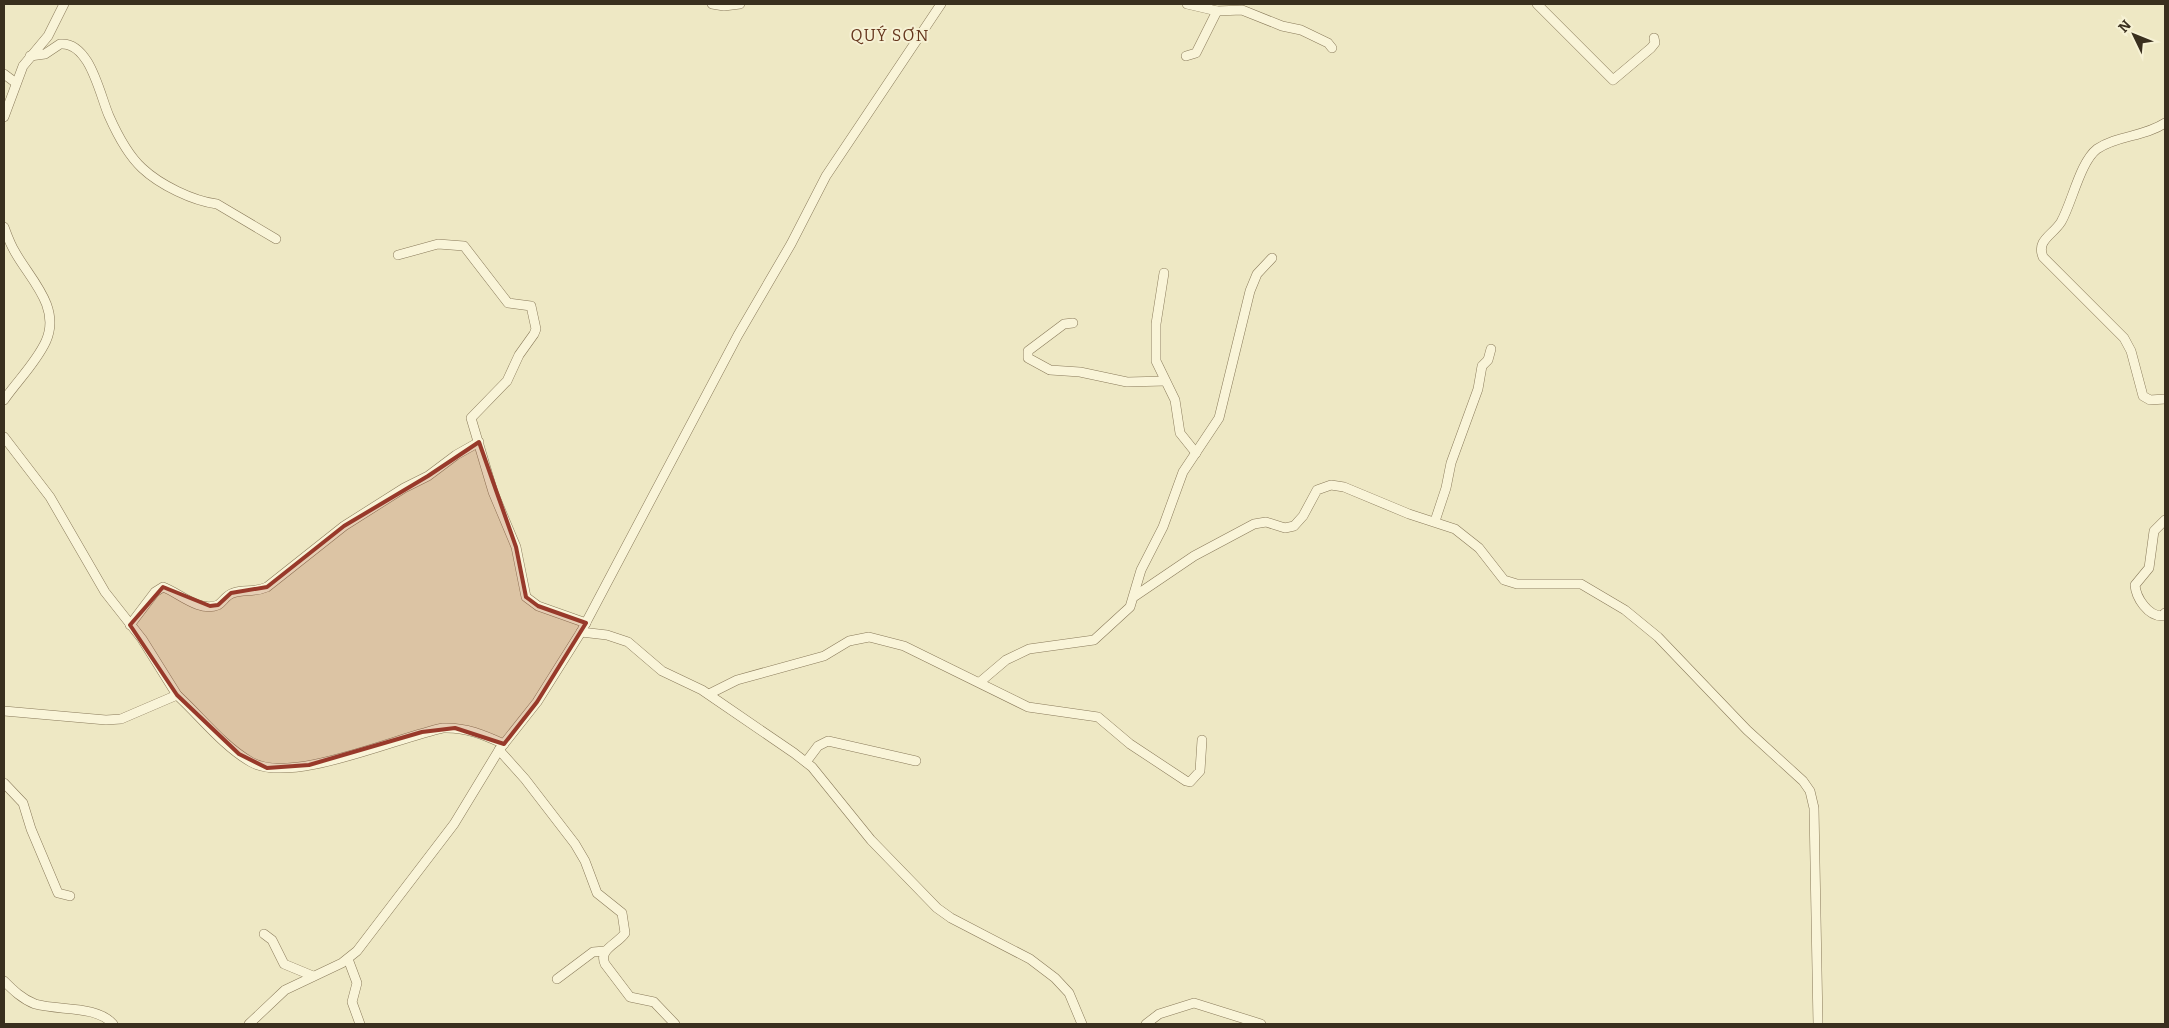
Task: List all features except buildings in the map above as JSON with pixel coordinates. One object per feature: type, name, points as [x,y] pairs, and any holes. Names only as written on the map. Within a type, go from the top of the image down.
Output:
[{"type":"street","points":[[4,117],[23,66],[48,36],[64,4]]},
{"type":"street","points":[[712,4],[724,6],[740,4]]},
{"type":"street","points":[[249,1024],[262,1009],[285,990],[348,959],[360,946],[454,824],[502,747],[537,702],[586,623],[738,335],[791,244],[826,176],[941,4]]},
{"type":"street","points":[[1187,4],[1217,11],[1242,10],[1282,26],[1301,30],[1328,43],[1332,48]]},
{"type":"street","points":[[1537,4],[1613,80],[1651,48],[1654,44],[1654,38]]},
{"type":"street","points":[[1186,56],[1196,53],[1217,11]]},
{"type":"street","points":[[30,56],[45,54],[60,44],[77,49],[93,71],[117,132],[141,167],[159,180],[207,204],[217,204],[276,239]]},
{"type":"street","points":[[4,74],[16,83]]},
{"type":"street","points":[[2165,123],[2149,132],[2108,143],[2094,152],[2060,223],[2045,239],[2041,247],[2043,257],[2124,338],[2131,351],[2143,396],[2150,400],[2165,399]]},
{"type":"street","points":[[4,227],[14,250],[44,296],[50,321],[45,342],[38,355],[4,400]]},
{"type":"street","points":[[398,255],[438,244],[464,246],[508,302],[531,306],[536,330],[534,334],[519,355],[507,381],[471,418],[494,492],[516,547],[526,597],[538,606],[586,623]]},
{"type":"street","points":[[980,682],[1006,660],[1029,649],[1084,643],[1099,638],[1125,614],[1135,596],[1144,562],[1163,527],[1182,472],[1219,418],[1250,291],[1257,274],[1272,258]]},
{"type":"street","points":[[1164,273],[1156,324],[1156,361],[1175,400],[1180,434],[1196,453]]},
{"type":"street","points":[[1074,323],[1064,324],[1028,351],[1028,358],[1050,370],[1080,372],[1127,382],[1165,381]]},
{"type":"street","points":[[1434,522],[1446,488],[1451,463],[1478,389],[1482,366],[1488,360],[1491,349]]},
{"type":"street","points":[[4,437],[50,497],[106,592],[142,639],[177,695],[239,754],[253,763],[267,768],[309,765],[443,728],[477,732],[502,747],[575,844],[585,861],[597,893],[622,913],[625,933],[605,951],[603,959],[605,964],[630,998],[654,1002],[675,1024]]},
{"type":"street","points":[[130,625],[155,592],[163,586],[186,599],[210,606],[218,605],[231,593],[252,592],[267,587],[344,526],[404,488],[428,476],[456,455],[479,442]]},
{"type":"street","points":[[1135,596],[1194,556],[1254,524],[1266,522],[1285,528],[1294,526],[1303,516],[1317,490],[1326,485],[1344,487],[1409,514],[1455,528],[1469,538],[1488,558],[1504,580],[1517,584],[1581,584],[1625,610],[1658,637],[1747,730],[1803,781],[1810,791],[1814,808],[1818,1024]]},
{"type":"street","points":[[2165,520],[2154,532],[2148,568],[2135,585],[2145,607],[2155,615],[2162,616],[2165,613]]},
{"type":"street","points":[[581,632],[607,635],[621,639],[662,671],[709,694],[806,762],[871,840],[928,900],[951,918],[1023,956],[1055,978],[1069,993],[1082,1024]]},
{"type":"street","points":[[709,694],[737,680],[824,656],[856,638],[869,637],[904,646],[980,682],[1015,702],[1039,710],[1085,713],[1098,716],[1144,754],[1186,781],[1190,782],[1200,771],[1202,740]]},
{"type":"street","points":[[4,710],[106,720],[121,719],[177,695]]},
{"type":"street","points":[[806,762],[818,746],[828,741],[916,761]]},
{"type":"street","points":[[4,783],[23,803],[31,829],[58,893],[70,896]]},
{"type":"street","points":[[264,934],[272,940],[284,964],[313,976]]},
{"type":"street","points":[[557,979],[592,952],[605,951]]},
{"type":"street","points":[[348,959],[356,983],[352,1002],[360,1024]]},
{"type":"street","points":[[4,981],[17,994],[35,1004],[99,1013],[113,1024]]},
{"type":"street","points":[[1146,1024],[1159,1014],[1194,1003],[1261,1024]]},
{"type":"highlighted area","points":[[479,442],[516,547],[526,597],[538,606],[586,623],[537,702],[504,744],[455,728],[422,732],[309,765],[267,768],[239,754],[177,695],[130,625],[163,587],[210,606],[218,605],[231,593],[267,587],[344,526],[428,476]]},
{"type":"district","name":"QUÝ SƠN","points":[[890,35]]}]
